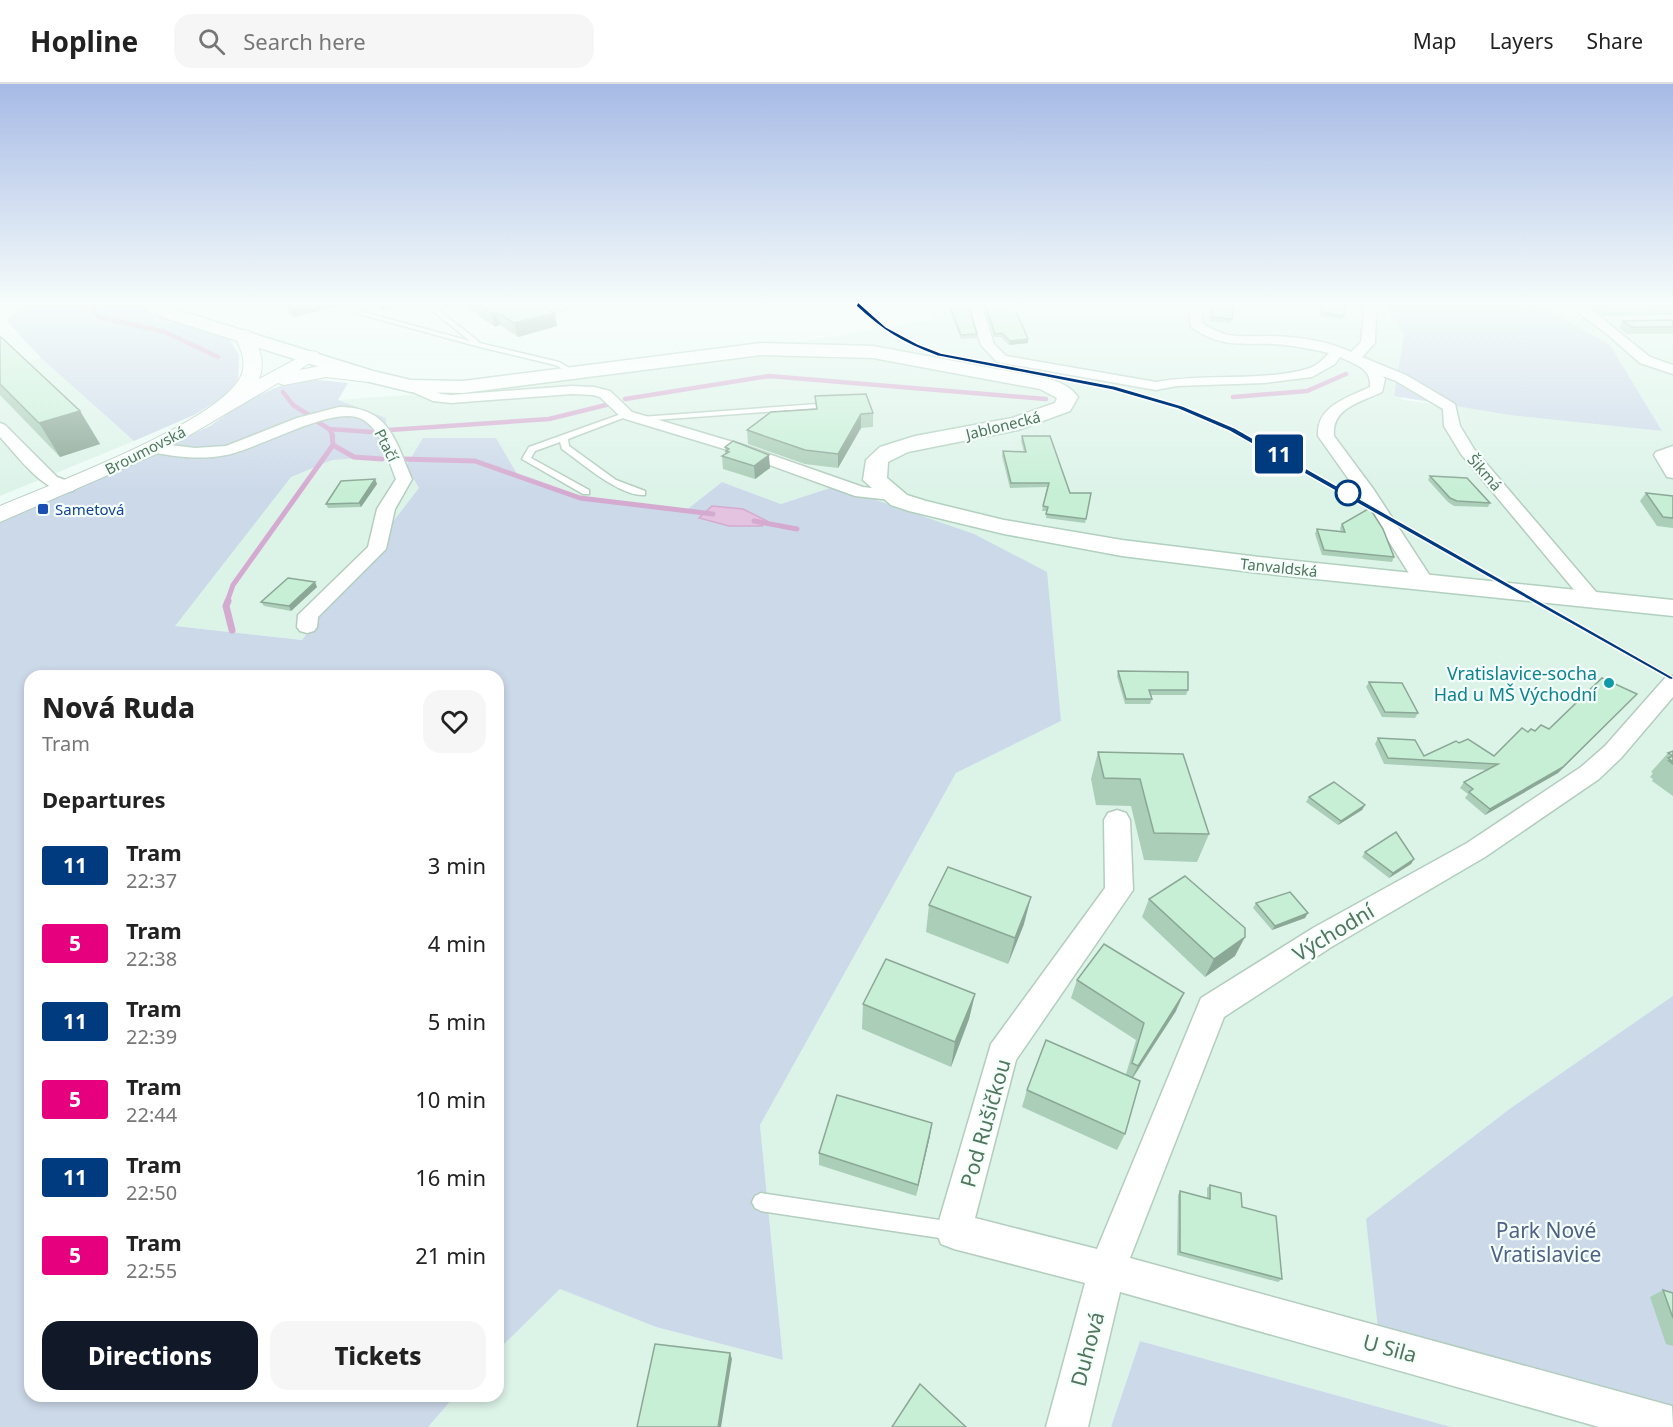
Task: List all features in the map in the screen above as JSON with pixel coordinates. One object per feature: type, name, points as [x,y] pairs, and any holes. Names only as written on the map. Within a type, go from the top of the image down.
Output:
[{"type":"main road","name":"Jablonecká","points":[[341,367],[368,376],[411,386],[463,387],[623,367]]},
{"type":"main road","name":"Jablonecká","points":[[891,495],[875,480],[875,467],[879,458],[889,451],[907,445],[1024,421],[1063,407],[1068,397],[1058,389],[1045,384],[952,367]]},
{"type":"main road","name":"Tanvaldská","points":[[891,495],[908,504],[971,519],[1122,548],[1673,608]]},
{"type":"street","points":[[255,367],[257,380]]},
{"type":"street","name":"Broumovská","points":[[0,515],[154,448],[222,409],[257,380],[287,367]]},
{"type":"street","points":[[1045,367],[1148,385],[1265,380],[1312,373],[1321,367]]},
{"type":"street","points":[[1370,367],[1378,379],[1377,389],[1339,407],[1328,417],[1325,424],[1326,436],[1365,490],[1424,582]]},
{"type":"street","name":"Šikmá","points":[[1372,367],[1401,378],[1450,407],[1452,426],[1467,451],[1592,598]]},
{"type":"street","points":[[1652,367],[1673,385]]},
{"type":"street","name":"Broumovská","points":[[257,380],[319,372],[368,376]]},
{"type":"street","name":"Jablonecká","points":[[411,386],[438,398],[451,399],[587,390],[605,394],[634,417],[737,448],[861,492],[891,495]]},
{"type":"street","name":"Ptačí","points":[[154,448],[194,454],[235,449],[310,420],[343,411],[360,412],[380,428],[404,479],[386,509],[376,549],[308,615],[307,627]]},
{"type":"street","points":[[0,428],[51,481],[66,487]]},
{"type":"street","points":[[1673,451],[1662,455],[1673,473]]},
{"type":"street","name":"Východní","points":[[1107,1270],[1212,1008],[1323,936],[1476,850],[1590,773],[1613,752],[1673,683]]},
{"type":"street","name":"Pod Rušičkou","points":[[954,1231],[1002,1054],[1119,890],[1117,820]]},
{"type":"street","points":[[954,1231],[1107,1270]]},
{"type":"street","name":"Duhová","points":[[1067,1427],[1107,1270]]},
{"type":"street","name":"U Sila","points":[[1107,1270],[1672,1427]]},
{"type":"lane","points":[[563,367],[574,373]]},
{"type":"lane","points":[[586,492],[526,459],[532,449],[634,417],[837,405]]},
{"type":"lane","points":[[564,438],[565,447],[613,482],[642,493]]},
{"type":"lane","points":[[760,1202],[954,1231]]},
{"type":"shaded area","points":[[11,367],[51,367],[134,441],[0,496],[0,370]]},
{"type":"shaded area","points":[[650,367],[1399,367],[1402,400],[1662,431],[1623,367],[1673,367],[1673,1427],[1451,1427],[1140,1341],[1111,1427],[428,1427],[450,1402],[504,1402],[504,1344],[560,1289],[656,1327],[783,1360],[760,1125],[956,773],[1061,721],[836,486],[781,504],[722,482],[685,511],[560,493],[516,474],[496,438],[420,488],[302,640],[174,626],[338,400],[539,385]]},
{"type":"shaded area","points":[[712,506],[743,509],[767,521],[762,526],[729,526],[699,518]]},
{"type":"green space","points":[[51,367],[239,367],[238,379],[227,395],[194,415],[134,441]]},
{"type":"green space","points":[[1399,367],[1623,367],[1662,431],[1510,415],[1394,396]]},
{"type":"green space","points":[[299,378],[348,383],[338,400],[386,418],[386,456],[332,460],[291,477],[175,626],[302,640],[419,488],[406,466],[423,438],[496,438],[517,474],[560,493],[685,511],[722,482],[781,504],[836,486],[974,534],[1047,572],[1061,721],[956,773],[760,1125],[783,1360],[656,1327],[560,1289],[504,1344],[504,670],[24,670],[24,1402],[450,1402],[428,1427],[0,1427],[0,523],[210,426],[247,400]]},
{"type":"green space","name":"Park Nové Vratislavice","points":[[1673,996],[1673,1409],[1378,1329],[1366,1219],[1511,1108]]},
{"type":"green space","points":[[1140,1341],[1451,1427],[1111,1427]]},
{"type":"building","points":[[0,367],[33,367],[80,411],[39,423],[0,384]]},
{"type":"building","points":[[866,394],[873,413],[861,414],[838,454],[805,450],[747,430],[771,412],[817,409],[815,396]]},
{"type":"building","points":[[1022,436],[1050,436],[1070,493],[1091,493],[1086,519],[1046,514],[1048,507],[1043,506],[1049,483],[1011,483],[1003,451],[1026,452]]},
{"type":"building","points":[[733,441],[769,455],[754,466],[722,456],[729,452],[726,451],[729,449],[725,447]]},
{"type":"building","points":[[1430,476],[1467,478],[1490,503],[1457,501],[1450,498]]},
{"type":"building","points":[[375,479],[359,503],[326,504],[341,481]]},
{"type":"building","points":[[1646,493],[1673,496],[1673,518],[1663,517]]},
{"type":"building","points":[[1368,509],[1383,529],[1394,557],[1324,550],[1317,529],[1345,532],[1342,524]]},
{"type":"building","points":[[288,578],[315,582],[289,606],[261,602]]},
{"type":"building","points":[[1118,671],[1188,672],[1188,690],[1149,690],[1152,699],[1126,699]]},
{"type":"building","points":[[1602,678],[1637,694],[1563,767],[1490,809],[1469,792],[1473,789],[1464,782],[1498,764],[1388,758],[1378,738],[1415,740],[1424,756],[1456,741],[1459,743],[1468,739],[1494,756],[1522,728],[1528,732],[1531,729],[1535,731],[1541,725],[1549,729]]},
{"type":"building","points":[[1369,682],[1402,683],[1418,713],[1385,712]]},
{"type":"building","points":[[1098,752],[1183,754],[1209,834],[1154,833],[1140,779],[1104,778]]},
{"type":"building","points":[[1334,782],[1365,805],[1341,821],[1309,797]]},
{"type":"building","points":[[1396,832],[1414,859],[1393,873],[1365,852]]},
{"type":"building","points":[[948,867],[1031,897],[1015,938],[929,905]]},
{"type":"building","points":[[1185,876],[1245,928],[1245,937],[1214,959],[1149,899]]},
{"type":"building","points":[[1290,892],[1308,913],[1275,926],[1256,903]]},
{"type":"building","points":[[1104,944],[1184,993],[1138,1066],[1132,1063],[1144,1023],[1077,980]]},
{"type":"building","points":[[886,959],[975,994],[955,1042],[863,1004]]},
{"type":"building","points":[[1046,1040],[1140,1081],[1125,1134],[1027,1090]]},
{"type":"building","points":[[837,1095],[932,1123],[918,1185],[819,1153]]},
{"type":"building","points":[[1210,1185],[1241,1193],[1242,1207],[1276,1216],[1282,1279],[1180,1252],[1180,1191],[1210,1199]]},
{"type":"building","points":[[1663,1290],[1673,1293],[1673,1318]]},
{"type":"building","points":[[655,1344],[730,1353],[718,1427],[637,1427]]},
{"type":"building","points":[[920,1384],[966,1427],[892,1427]]},
{"type":"waterway","points":[[1233,397],[1307,391],[1346,374]]},
{"type":"waterway","points":[[625,399],[769,376],[1046,399]]},
{"type":"waterway","points":[[283,392],[293,405],[309,415]]},
{"type":"waterway","points":[[389,430],[549,419],[610,404]]},
{"type":"waterway","points":[[315,420],[329,429]]},
{"type":"waterway","points":[[329,429],[372,432]]},
{"type":"waterway","points":[[329,429],[332,434]]},
{"type":"waterway","points":[[332,434],[333,445]]},
{"type":"waterway","points":[[227,602],[233,585],[333,445]]},
{"type":"waterway","points":[[333,445],[354,457],[382,459]]},
{"type":"waterway","points":[[402,459],[475,461],[580,498],[713,514]]},
{"type":"waterway","points":[[754,521],[797,529]]},
{"type":"waterway","points":[[228,601],[226,606],[232,630]]},
{"type":"tram line","name":"11","points":[[995,367],[1113,388],[1181,408],[1232,430],[1288,459],[1673,677]]},
{"type":"tram line","points":[[1004,367],[1113,388],[1181,408],[1232,430],[1673,677]]},
{"type":"place","name":"Sametová","points":[[43,509]]},
{"type":"place","name":"Vratislavice-socha Had u MŠ Východní","points":[[1609,683]]}]
